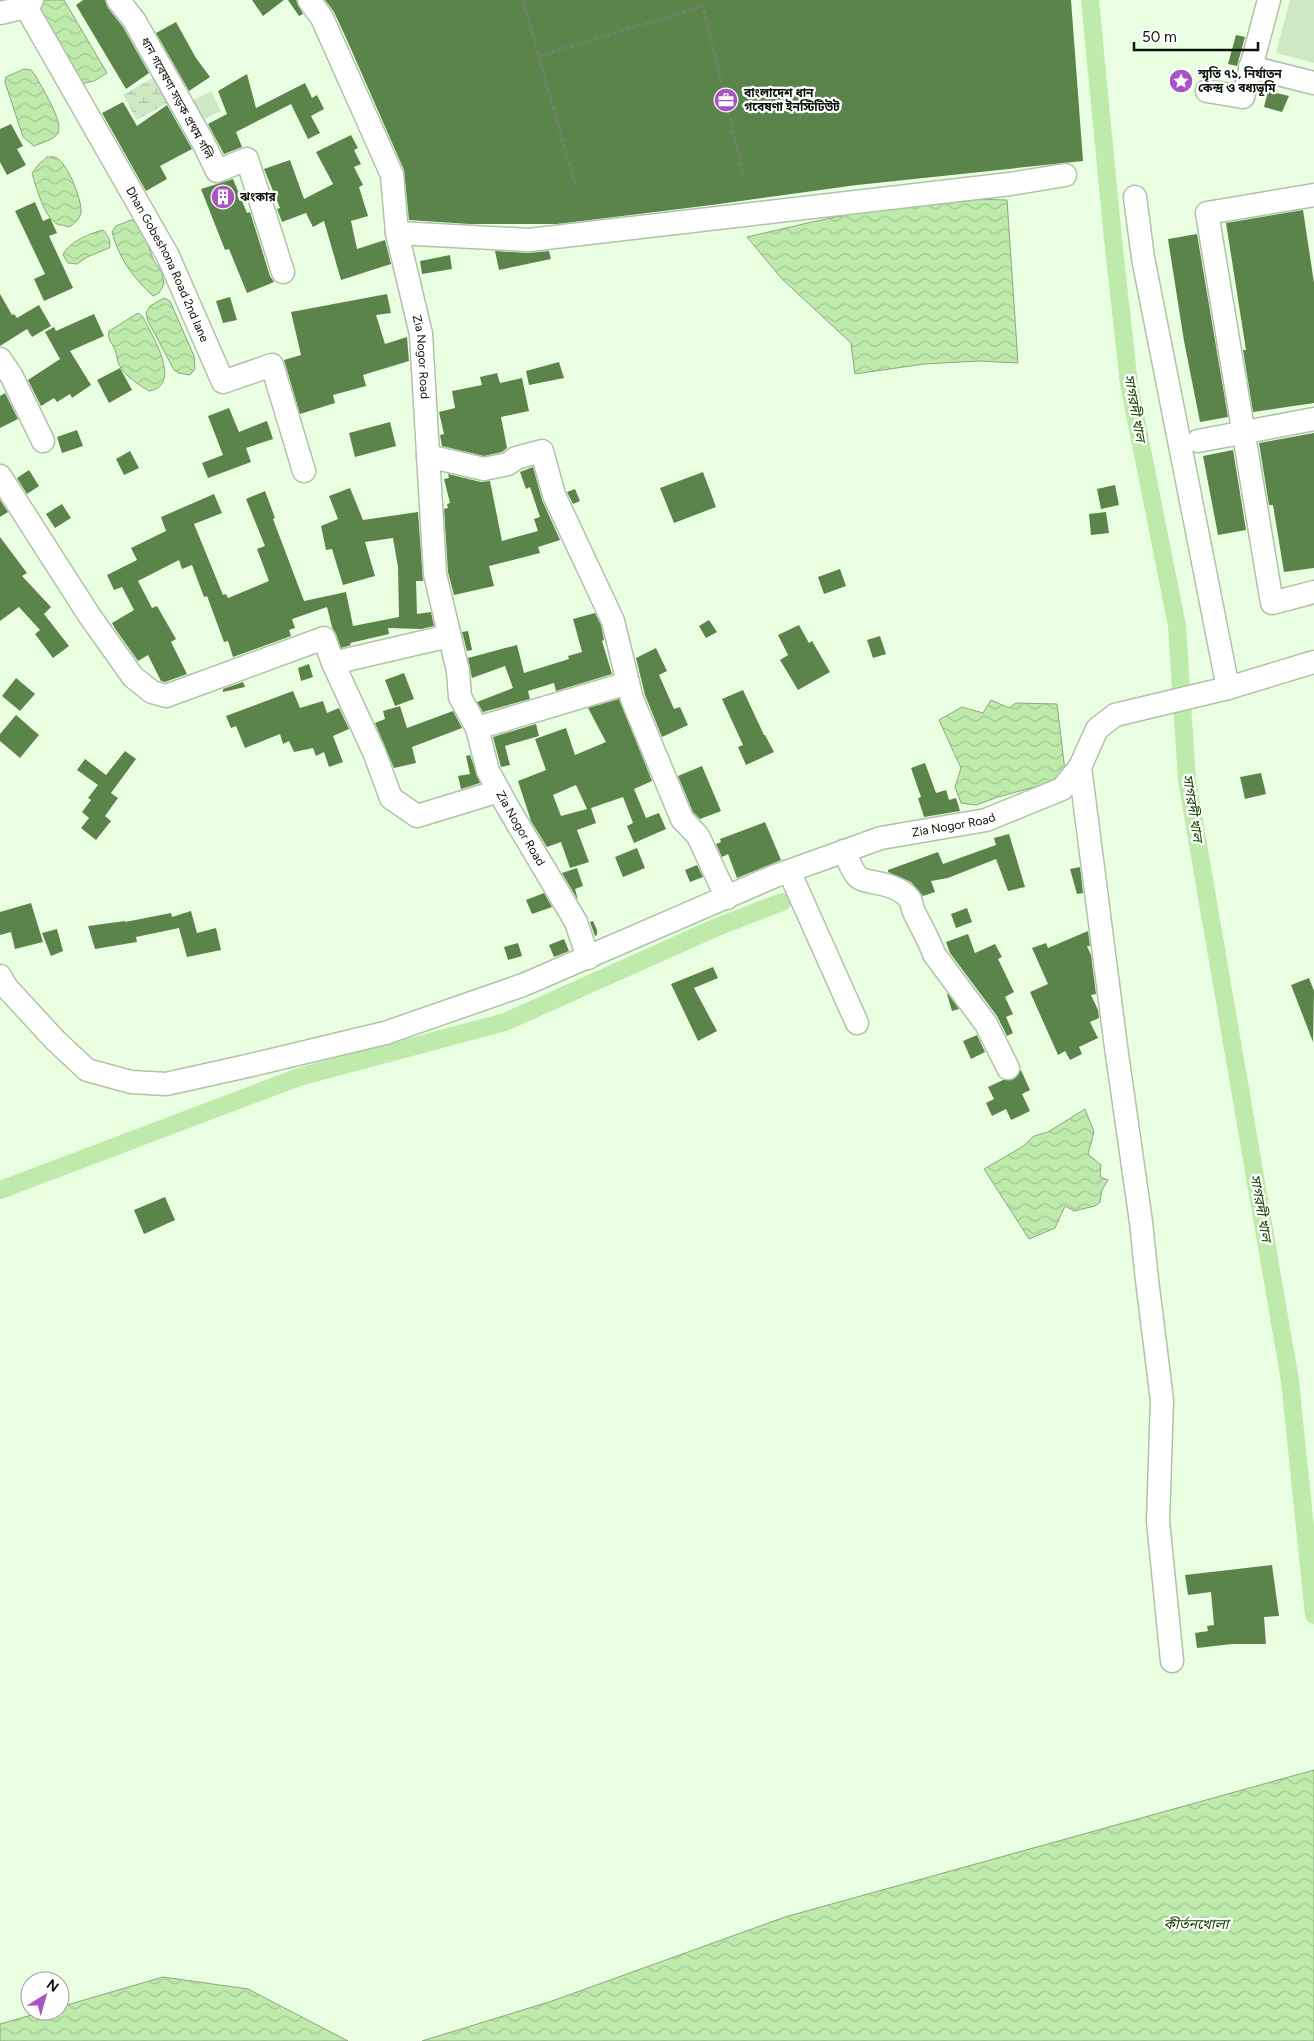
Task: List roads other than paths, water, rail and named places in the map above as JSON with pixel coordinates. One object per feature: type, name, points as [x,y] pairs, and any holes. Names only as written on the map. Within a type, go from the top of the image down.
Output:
[{"type":"street","name":"ধান গবেষণা সড়ক প্রথম গলি","points":[[118,0],[134,20],[217,171],[247,158],[283,272]]},
{"type":"street","name":"Zia Nogor Road","points":[[309,0],[322,18],[392,175],[397,233],[422,334],[435,574],[458,671],[460,697],[478,728],[488,771],[576,922],[588,958]]},
{"type":"street","points":[[1207,91],[1242,97],[1268,0]]},
{"type":"street","points":[[0,13],[29,4]]},
{"type":"street","name":"Dhan Gobeshona Road 2nd lane","points":[[29,4],[168,256],[223,382],[272,364],[304,471]]},
{"type":"street","points":[[1250,67],[1314,83]]},
{"type":"street","points":[[397,233],[530,240],[1010,184],[1065,175]]},
{"type":"street","points":[[1314,195],[1207,213],[1272,603],[1314,592]]},
{"type":"street","points":[[1136,197],[1144,258],[1222,689]]},
{"type":"street","points":[[0,359],[11,375],[43,441]]},
{"type":"street","points":[[1198,441],[1314,419]]},
{"type":"street","points":[[428,456],[484,469],[508,464],[516,458],[542,451],[554,495],[613,621],[632,699],[682,819],[698,836],[726,898]]},
{"type":"street","points":[[0,476],[89,615],[133,676],[152,692],[166,696],[324,638],[333,663],[374,752],[391,798],[417,816],[499,791]]},
{"type":"street","points":[[333,663],[450,636]]},
{"type":"street","name":"Zia Nogor Road","points":[[0,976],[7,988],[54,1040],[87,1070],[131,1082],[166,1084],[385,1033],[523,985],[789,871],[844,851],[881,838],[986,820],[1062,789],[1080,767],[1096,729],[1115,716],[1222,689],[1314,662]]},
{"type":"street","points":[[478,728],[628,683]]},
{"type":"street","points":[[1080,767],[1116,1047],[1141,1222],[1146,1280],[1162,1400],[1158,1521],[1172,1661]]},
{"type":"street","points":[[844,851],[857,877],[867,881],[884,883],[896,888],[910,899],[913,910],[926,933],[934,954],[986,1024],[1008,1068]]},
{"type":"street","points":[[789,871],[857,1023]]},
{"type":"water","points":[[42,0],[64,0],[107,73],[94,81],[81,84],[37,5]]},
{"type":"water","points":[[24,69],[31,70],[35,75],[51,104],[59,128],[54,138],[34,146],[23,137],[5,82],[6,77]]},
{"type":"water","points":[[47,157],[56,157],[62,163],[70,175],[77,192],[81,207],[80,217],[69,227],[57,224],[52,220],[44,208],[36,186],[32,173]]},
{"type":"water","points":[[929,198],[1007,200],[1018,363],[979,361],[924,364],[855,374],[851,343],[782,279],[747,237]]},
{"type":"water","points":[[131,220],[140,222],[153,259],[162,273],[164,284],[159,293],[153,296],[128,267],[118,250],[112,232],[116,226]]},
{"type":"water","points":[[103,230],[110,241],[109,248],[87,257],[77,264],[68,263],[63,255],[70,246],[86,236]]},
{"type":"water","points":[[164,298],[170,301],[194,356],[195,369],[190,375],[174,370],[148,321],[146,313],[150,306]]},
{"type":"water","points":[[138,313],[143,317],[158,346],[165,369],[164,379],[159,387],[149,391],[132,380],[119,365],[116,352],[109,337],[109,331]]},
{"type":"water","points":[[991,700],[1009,708],[1016,703],[1057,704],[1065,771],[1049,783],[976,805],[961,803],[955,787],[961,768],[939,720],[962,707],[983,713]]},
{"type":"water","points":[[1085,1109],[1094,1132],[1088,1154],[1101,1165],[1100,1177],[1108,1180],[1102,1190],[1100,1202],[1095,1206],[1074,1211],[1065,1206],[1055,1228],[1029,1239],[984,1169],[1022,1147],[1034,1136],[1048,1132]]},
{"type":"water","name":"কীর্তনখোলা","points":[[1314,1770],[1314,2041],[422,2041],[552,2001],[785,1917]]},
{"type":"water","points":[[163,1977],[248,1989],[348,2041],[0,2041],[0,2024],[20,2018],[20,2021],[70,2021],[70,2004]]},
{"type":"waterway","name":"সাগরদী খাল","points":[[1090,0],[1129,384],[1177,626],[1187,780],[1290,1381],[1314,1615]]},
{"type":"waterway","points":[[0,1190],[299,1077],[505,1022],[717,927],[782,902]]},
{"type":"place","name":"স্মৃতি ৭১, নির্যাতন কেন্দ্র ও বধ্যভূমি","points":[[1181,81]]},
{"type":"place","name":"বাংলাদেশ ধান গবেষণা ইনস্টিটিউট","points":[[726,100]]},
{"type":"place","name":"ঝংকার","points":[[223,197]]}]
